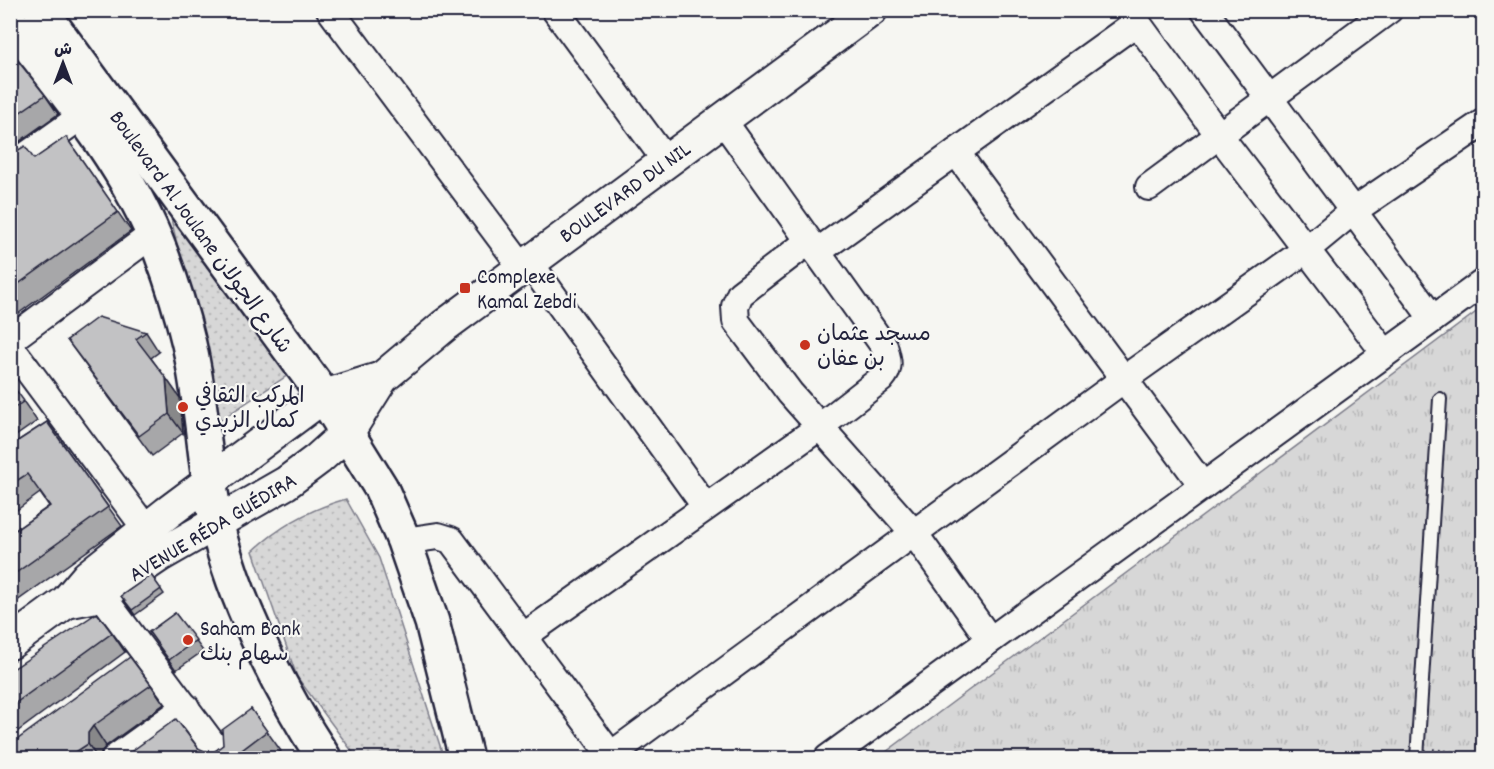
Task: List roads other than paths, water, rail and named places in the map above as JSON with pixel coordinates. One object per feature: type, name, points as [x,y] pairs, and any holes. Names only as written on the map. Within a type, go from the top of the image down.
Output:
[{"type":"main road","name":"Boulevard Al Joulane شارع الجولان","points":[[53,15],[324,396],[381,488],[404,541],[432,622],[466,759]]},
{"type":"main road","name":"Boulevard Al Joulane شارع الجولان","points":[[10,22],[83,115],[127,181],[153,234],[170,277],[189,343],[209,480],[226,558],[253,625],[297,715],[324,759]]},
{"type":"street","points":[[330,10],[705,506]]},
{"type":"street","points":[[555,10],[666,161]]},
{"type":"street","points":[[1204,10],[1433,319]]},
{"type":"street","points":[[1149,187],[1389,10]]},
{"type":"street","name":"BOULEVARD DU NIL","points":[[348,432],[382,378],[444,326],[865,12]]},
{"type":"street","points":[[990,640],[914,533],[790,393],[735,321],[735,306],[740,294],[956,152],[1132,16],[1219,135],[1385,353]]},
{"type":"street","points":[[10,167],[83,115]]},
{"type":"street","points":[[524,636],[821,426],[881,379],[888,363],[884,346],[722,120]]},
{"type":"street","points":[[404,541],[438,536],[451,540],[612,757],[1124,379],[1307,249],[1353,211],[1484,122]]},
{"type":"street","points":[[956,152],[1203,486]]},
{"type":"street","points":[[10,340],[153,234]]},
{"type":"street","points":[[828,759],[1484,282]]},
{"type":"street","points":[[10,346],[56,426],[146,530]]},
{"type":"street","name":"BOULEVARD DU NIL","points":[[324,396],[382,378]]},
{"type":"street","name":"AVENUE RÉDA GUÉDIRA","points":[[94,585],[146,530],[209,480],[324,396]]},
{"type":"street","name":"AVENUE RÉDA GUÉDIRA","points":[[10,643],[66,602],[94,585],[160,555],[286,483],[348,432]]},
{"type":"street","points":[[94,585],[139,661],[186,707],[223,759]]},
{"type":"street","points":[[129,755],[186,707]]},
{"type":"lane","points":[[1417,753],[1440,399]]},
{"type":"place","name":"Complexe Kamal Zebdi","points":[[465,288]]},
{"type":"place","name":"مسجد عثمان بن عفان","points":[[805,345]]},
{"type":"place","name":"المركب الثقافي كمال الزبدي","points":[[183,407]]},
{"type":"place","name":"Saham Bank سهام بنك","points":[[188,640]]}]
